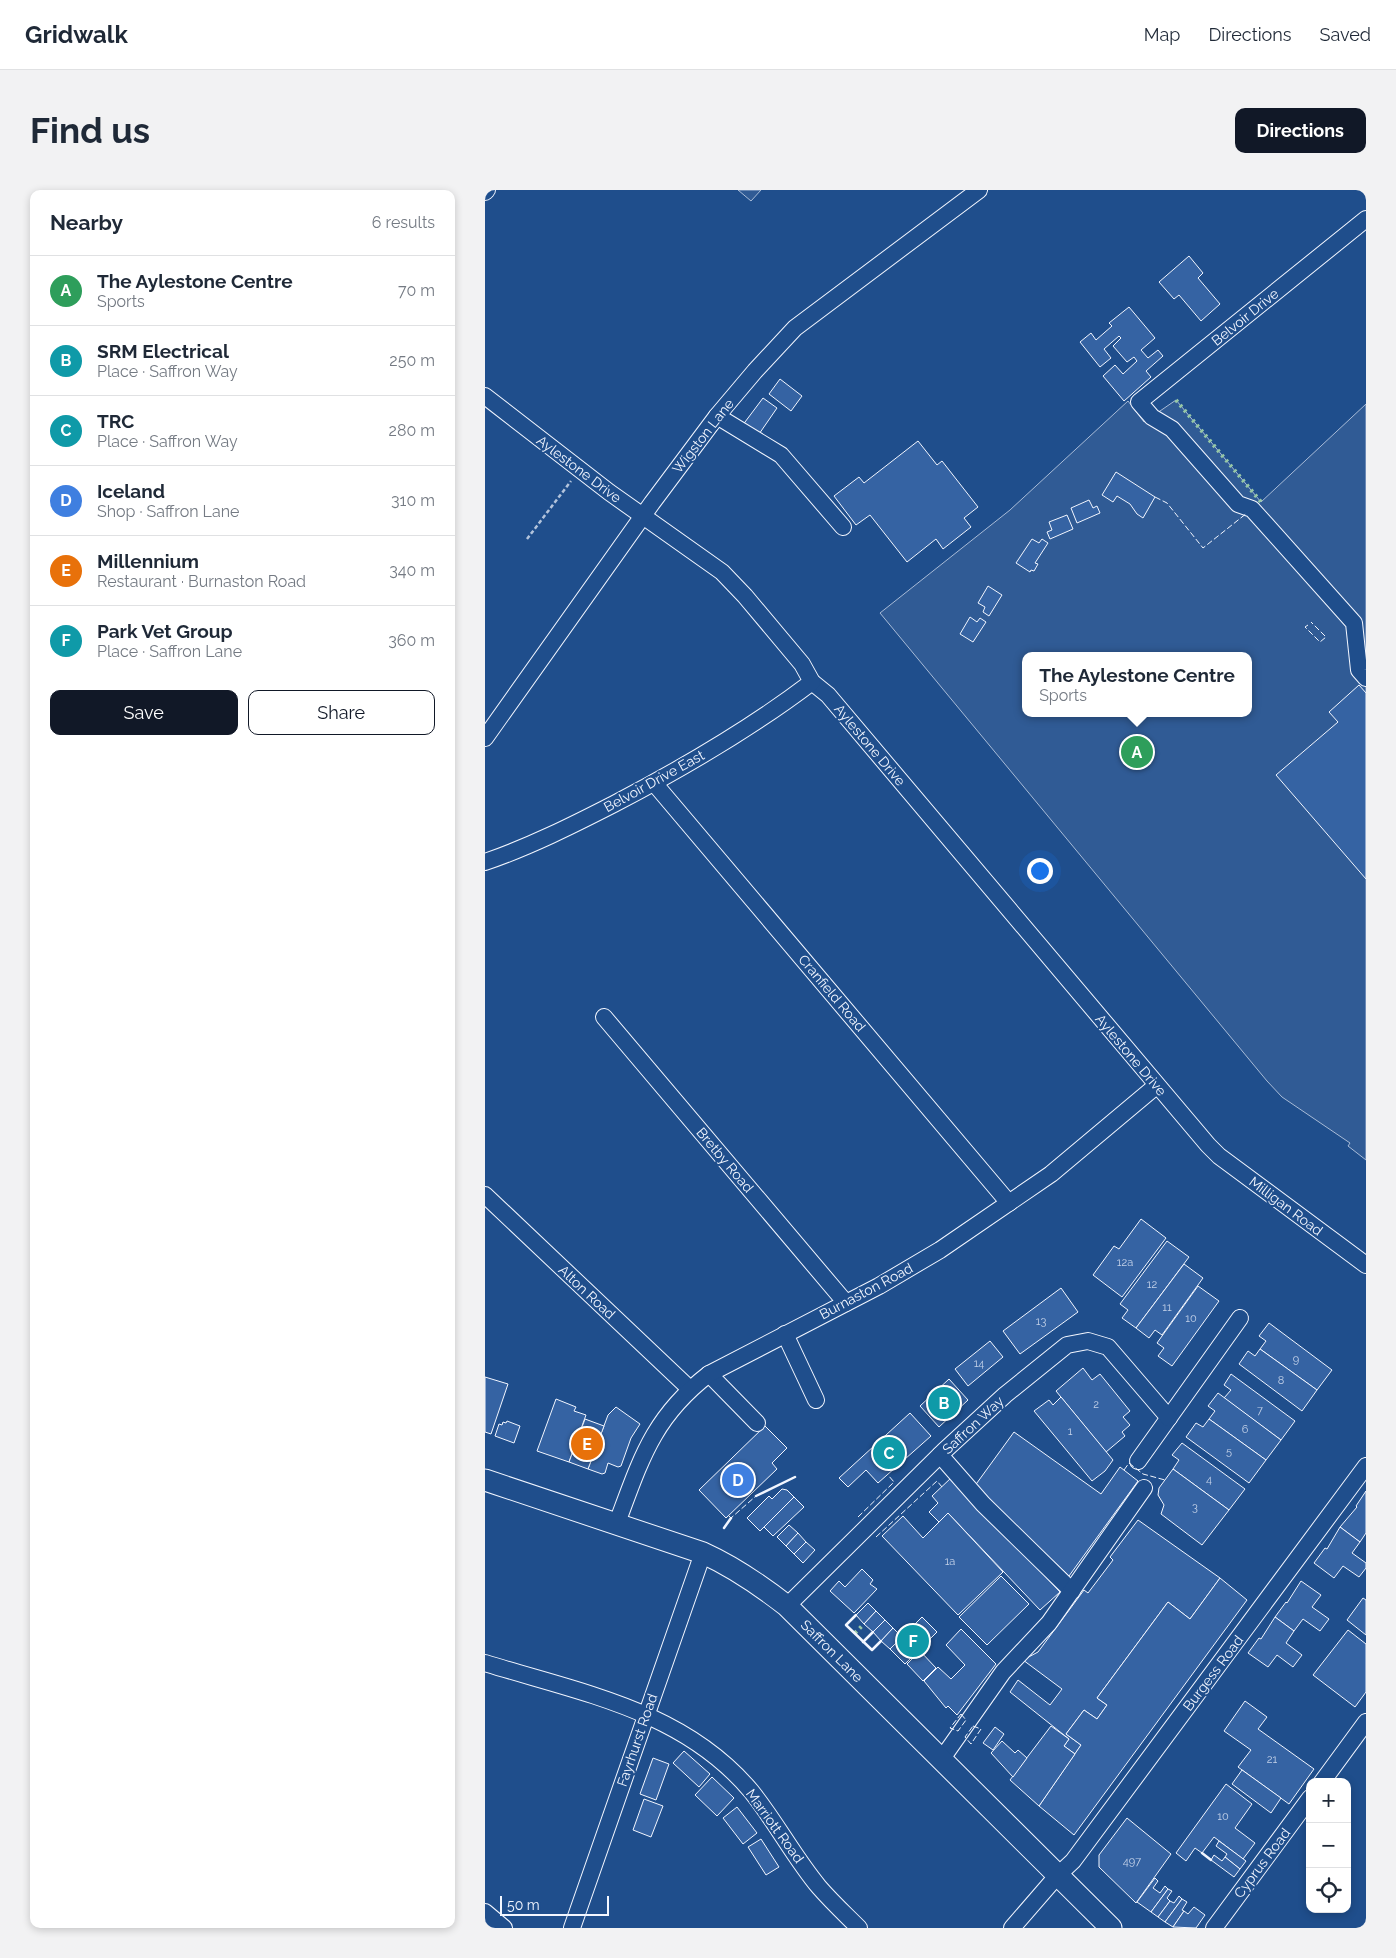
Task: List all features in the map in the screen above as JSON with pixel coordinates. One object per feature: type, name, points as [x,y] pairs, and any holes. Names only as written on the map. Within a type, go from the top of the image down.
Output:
[{"type":"main road","name":"Saffron Lane","points":[[485,1480],[703,1552],[745,1575],[787,1606],[1111,1928]]},
{"type":"street","name":"Wigston Lane","points":[[485,738],[643,516],[717,416],[795,328],[979,190]]},
{"type":"street","name":"Belvoir Drive","points":[[1366,220],[1139,402],[1152,417],[1172,429],[1238,504],[1252,509],[1354,623],[1359,670],[1366,678]]},
{"type":"street","name":"Aylestone Drive","points":[[485,396],[580,470],[722,572],[745,596],[802,664],[812,682],[828,695],[1208,1145]]},
{"type":"street","points":[[717,416],[781,454],[843,527]]},
{"type":"street","name":"Belvoir Drive East","points":[[485,862],[573,825],[654,783],[740,734],[812,682]]},
{"type":"street","name":"Cranfield Road","points":[[654,783],[1009,1203]]},
{"type":"street","name":"Bretby Road","points":[[604,1017],[846,1303]]},
{"type":"street","name":"Burnaston Road","points":[[617,1523],[648,1444],[659,1424],[690,1389],[709,1374],[879,1286],[940,1250],[1051,1174],[1157,1086]]},
{"type":"street","name":"Milligan Road","points":[[1208,1145],[1219,1156],[1366,1265]]},
{"type":"street","name":"Alton Road","points":[[485,1195],[690,1389]]},
{"type":"street","points":[[1138,1461],[1240,1318]]},
{"type":"street","points":[[785,1334],[816,1400]]},
{"type":"street","name":"Saffron Way","points":[[787,1606],[940,1455],[1005,1395],[1067,1345],[1077,1341],[1099,1342],[1108,1347],[1169,1418]]},
{"type":"street","points":[[709,1374],[757,1423]]},
{"type":"street","points":[[940,1455],[983,1504],[1072,1591]]},
{"type":"street","name":"Burgess Road","points":[[1012,1928],[1057,1876],[1073,1861],[1366,1466]]},
{"type":"street","points":[[941,1760],[1003,1672],[1049,1623],[1144,1488]]},
{"type":"street","name":"Fayrhurst Road","points":[[572,1928],[703,1552]]},
{"type":"street","name":"Marriott Road","points":[[485,1663],[646,1714],[695,1740],[715,1756],[750,1790],[819,1887],[859,1928]]},
{"type":"street","points":[[1325,1778],[1366,1722]]},
{"type":"street","name":"Cyprus Road","points":[[1214,1928],[1306,1803]]},
{"type":"street","points":[[485,1912],[504,1928]]},
{"type":"path","points":[[527,539],[580,470]]},
{"type":"shaded area","points":[[738,190],[761,190],[751,201]]},
{"type":"shaded area","points":[[1176,400],[1261,502],[1366,404],[1366,1160],[1348,1146],[1350,1143],[1282,1097],[1267,1081],[880,613],[1010,510],[1128,401],[1144,422]]},
{"type":"building","points":[[1189,256],[1203,273],[1198,278],[1220,304],[1201,321],[1179,295],[1174,299],[1159,282]]},
{"type":"building","points":[[1129,307],[1155,338],[1141,350],[1148,358],[1158,350],[1163,356],[1146,371],[1151,377],[1124,401],[1103,376],[1115,365],[1123,374],[1137,361],[1134,357],[1127,362],[1113,346],[1121,338],[1119,336],[1104,349],[1111,358],[1100,367],[1080,342],[1091,333],[1096,340],[1112,326],[1109,323]]},
{"type":"building","points":[[780,379],[802,396],[791,411],[769,394]]},
{"type":"building","points":[[763,398],[777,408],[757,437],[742,426]]},
{"type":"building","points":[[918,441],[937,465],[942,461],[978,507],[964,518],[971,527],[943,549],[936,539],[907,562],[870,515],[856,525],[834,496],[859,477],[864,483]]},
{"type":"building","points":[[1116,472],[1155,497],[1143,518],[1137,514],[1130,504],[1117,496],[1113,502],[1102,495]]},
{"type":"building","points":[[1089,500],[1093,508],[1097,506],[1100,513],[1077,523],[1071,508]]},
{"type":"building","points":[[1067,515],[1073,529],[1050,539],[1047,532],[1052,530],[1049,522]]},
{"type":"building","points":[[1032,539],[1039,543],[1042,539],[1048,543],[1035,563],[1038,564],[1034,571],[1031,570],[1030,572],[1016,563]]},
{"type":"building","points":[[988,586],[1002,595],[989,616],[983,612],[985,607],[978,603]]},
{"type":"building","points":[[970,617],[977,622],[980,618],[986,622],[973,642],[960,634]]},
{"type":"building","points":[[1359,685],[1366,693],[1366,879],[1276,775],[1338,722],[1329,712]]},
{"type":"building","points":[[1141,1219],[1166,1238],[1122,1297],[1093,1275],[1114,1246],[1119,1249]]},
{"type":"building","points":[[1167,1241],[1189,1257],[1136,1328],[1122,1318],[1128,1310],[1120,1304]]},
{"type":"building","points":[[1184,1264],[1203,1278],[1162,1335],[1155,1330],[1149,1338],[1136,1328]]},
{"type":"building","points":[[1198,1286],[1219,1301],[1172,1366],[1158,1356],[1164,1348],[1157,1343]]},
{"type":"building","points":[[1061,1288],[1078,1312],[1020,1354],[1003,1331]]},
{"type":"building","points":[[1269,1323],[1332,1370],[1317,1390],[1260,1349],[1266,1341],[1259,1336]]},
{"type":"building","points":[[990,1341],[1003,1357],[968,1386],[955,1369]]},
{"type":"building","points":[[1260,1349],[1317,1390],[1302,1411],[1239,1364],[1248,1351],[1255,1356]]},
{"type":"building","points":[[1083,1368],[1092,1380],[1100,1374],[1130,1411],[1123,1417],[1130,1425],[1122,1432],[1125,1436],[1106,1452],[1056,1391]]},
{"type":"building","points":[[1231,1374],[1295,1421],[1281,1440],[1224,1398],[1231,1390],[1224,1385]]},
{"type":"building","points":[[485,1377],[508,1384],[491,1434],[485,1432]]},
{"type":"building","points":[[949,1379],[968,1400],[939,1427],[920,1406]]},
{"type":"building","points":[[1218,1393],[1281,1440],[1266,1460],[1209,1419],[1215,1411],[1208,1406]]},
{"type":"building","points":[[1061,1397],[1113,1460],[1105,1471],[1092,1481],[1034,1411],[1049,1400],[1053,1405]]},
{"type":"building","points":[[556,1399],[576,1407],[574,1411],[586,1415],[569,1462],[537,1451]]},
{"type":"building","points":[[616,1407],[640,1424],[631,1438],[621,1466],[618,1467],[608,1463],[605,1473],[602,1474],[588,1469],[608,1415]]},
{"type":"building","points":[[910,1413],[931,1436],[878,1483],[866,1470],[848,1487],[839,1478]]},
{"type":"building","points":[[585,1419],[604,1426],[588,1469],[569,1462]]},
{"type":"building","points":[[1209,1419],[1266,1460],[1249,1483],[1186,1437],[1196,1423],[1203,1427]]},
{"type":"building","points":[[507,1421],[520,1426],[514,1443],[495,1436],[499,1424],[502,1425],[503,1422],[506,1423]]},
{"type":"building","points":[[765,1426],[787,1448],[772,1463],[777,1469],[726,1518],[699,1490]]},
{"type":"building","points":[[1014,1432],[1101,1494],[1120,1467],[1138,1481],[1069,1576],[974,1487]]},
{"type":"building","points":[[1182,1443],[1245,1489],[1229,1510],[1173,1469],[1179,1460],[1172,1455]]},
{"type":"building","points":[[1173,1469],[1229,1510],[1202,1545],[1161,1514],[1164,1505],[1158,1495],[1159,1488]]},
{"type":"building","points":[[952,1477],[1060,1592],[1040,1610],[948,1513],[939,1522],[929,1512],[938,1503],[932,1496]]},
{"type":"building","points":[[782,1489],[787,1490],[794,1497],[760,1531],[747,1518],[769,1496],[772,1499]]},
{"type":"building","points":[[1366,1491],[1366,1533],[1360,1542],[1340,1527],[1357,1507]]},
{"type":"building","points":[[794,1497],[804,1507],[773,1536],[764,1527]]},
{"type":"building","points":[[948,1513],[1003,1572],[958,1615],[882,1536],[903,1516],[923,1538]]},
{"type":"building","points":[[1138,1520],[1220,1578],[1190,1619],[1168,1602],[1097,1698],[1107,1705],[1097,1719],[1084,1710],[1066,1734],[1081,1745],[1075,1754],[1064,1746],[1069,1739],[1010,1692],[1018,1680],[1050,1705],[1062,1689],[1023,1660],[1038,1652],[1084,1590],[1088,1593],[1113,1560],[1110,1557]]},
{"type":"building","points":[[789,1525],[798,1533],[786,1546],[777,1537]]},
{"type":"building","points":[[1340,1527],[1360,1542],[1352,1553],[1366,1563],[1366,1568],[1359,1577],[1343,1566],[1334,1578],[1314,1563],[1325,1548],[1327,1549]]},
{"type":"building","points":[[798,1533],[806,1542],[794,1554],[786,1546]]},
{"type":"building","points":[[806,1542],[815,1550],[803,1563],[794,1554]]},
{"type":"building","points":[[862,1569],[873,1580],[870,1584],[877,1589],[854,1613],[830,1591],[839,1581],[845,1587]]},
{"type":"building","points":[[1001,1576],[1029,1604],[987,1645],[959,1617]]},
{"type":"building","points":[[1220,1578],[1247,1600],[1074,1835],[1039,1806],[1081,1745],[1066,1734],[1084,1710],[1097,1719],[1107,1705],[1097,1698],[1168,1602],[1190,1619]]},
{"type":"building","points":[[1301,1581],[1321,1595],[1312,1607],[1329,1619],[1320,1631],[1303,1619],[1294,1631],[1275,1617],[1287,1603]]},
{"type":"building","points":[[1363,1598],[1366,1600],[1366,1635],[1347,1620]]},
{"type":"building","points":[[868,1603],[876,1611],[864,1624],[856,1615]]},
{"type":"building","points":[[876,1611],[885,1620],[873,1632],[864,1624]]},
{"type":"building","points":[[922,1617],[937,1632],[905,1664],[890,1649]]},
{"type":"building","points":[[1275,1617],[1294,1631],[1286,1643],[1302,1655],[1293,1667],[1277,1655],[1268,1667],[1248,1653],[1259,1638],[1261,1639]]},
{"type":"building","points":[[885,1620],[893,1628],[881,1641],[873,1632]]},
{"type":"building","points":[[893,1628],[902,1637],[890,1649],[881,1641]]},
{"type":"building","points":[[961,1629],[996,1664],[957,1715],[948,1706],[946,1708],[924,1681],[938,1667],[951,1679],[965,1665],[946,1645]]},
{"type":"building","points":[[1348,1630],[1366,1644],[1366,1692],[1355,1707],[1313,1675]]},
{"type":"building","points":[[920,1651],[936,1668],[923,1681],[907,1664]]},
{"type":"building","points":[[1245,1701],[1267,1717],[1258,1729],[1314,1769],[1289,1804],[1238,1767],[1251,1750],[1224,1731]]},
{"type":"building","points":[[1051,1726],[1069,1739],[1064,1746],[1075,1754],[1039,1806],[1010,1780]]},
{"type":"building","points":[[995,1727],[1004,1734],[993,1750],[983,1743]]},
{"type":"building","points":[[1002,1741],[1015,1753],[1018,1750],[1027,1758],[1013,1777],[991,1753]]},
{"type":"building","points":[[684,1751],[710,1774],[699,1787],[673,1763]]},
{"type":"building","points":[[653,1758],[669,1764],[656,1800],[640,1794]]},
{"type":"building","points":[[1242,1770],[1281,1798],[1271,1813],[1232,1784]]},
{"type":"building","points":[[712,1777],[734,1798],[717,1816],[695,1795]]},
{"type":"building","points":[[1226,1784],[1252,1804],[1235,1828],[1255,1843],[1243,1859],[1214,1837],[1202,1853],[1195,1848],[1186,1861],[1176,1853]]},
{"type":"building","points":[[644,1799],[663,1806],[651,1837],[633,1830]]},
{"type":"building","points":[[737,1807],[757,1833],[743,1844],[723,1818]]},
{"type":"building","points":[[1127,1818],[1171,1854],[1136,1903],[1099,1867],[1099,1855]]},
{"type":"building","points":[[761,1839],[779,1867],[766,1875],[748,1847]]},
{"type":"building","points":[[1219,1841],[1246,1861],[1240,1869],[1225,1857],[1227,1854],[1216,1846]]},
{"type":"building","points":[[1214,1855],[1222,1861],[1225,1857],[1240,1869],[1234,1877],[1211,1860]]},
{"type":"building","points":[[1155,1878],[1158,1881],[1153,1888],[1160,1893],[1165,1886],[1168,1889],[1151,1912],[1137,1902]]},
{"type":"building","points":[[1168,1889],[1172,1891],[1167,1898],[1170,1901],[1158,1917],[1151,1912]]},
{"type":"building","points":[[1179,1896],[1182,1899],[1165,1922],[1158,1917],[1170,1901],[1174,1903]]},
{"type":"building","points":[[1182,1899],[1187,1902],[1182,1910],[1184,1911],[1173,1927],[1165,1922]]},
{"type":"building","points":[[1194,1907],[1205,1915],[1196,1928],[1173,1927],[1184,1911],[1188,1914]]},
{"type":"hedge","points":[[1176,400],[1261,502]]},
{"type":"hedge","points":[[855,1633],[864,1624]]},
{"type":"fence","points":[[1155,497],[1167,503],[1203,548],[1247,513]]},
{"type":"fence","points":[[1308,625],[1305,627],[1320,642],[1326,637],[1311,622]]},
{"type":"fence","points":[[1124,1470],[1129,1463],[1143,1474],[1165,1480]]},
{"type":"fence","points":[[858,1517],[894,1482],[888,1475]]},
{"type":"fence","points":[[876,1537],[937,1481],[942,1487]]},
{"type":"fence","points":[[729,1516],[731,1518],[756,1496]]},
{"type":"fence","points":[[961,1714],[966,1720],[958,1731],[950,1728],[961,1714]]},
{"type":"fence","points":[[973,1726],[981,1729],[971,1744],[965,1737],[973,1726]]},
{"type":"wall","points":[[756,1496],[795,1477]]},
{"type":"wall","points":[[724,1528],[731,1518]]},
{"type":"wall","points":[[856,1615],[846,1625],[872,1650],[881,1641]]},
{"type":"wall","points":[[863,1642],[873,1632]]},
{"type":"wall","points":[[1202,1853],[1211,1860]]},
{"type":"place","name":"The Aylestone Centre","points":[[1137,752]]},
{"type":"place","name":"SRM Electrical","points":[[944,1403]]},
{"type":"place","name":"Millennium","points":[[587,1444]]},
{"type":"place","name":"TRC","points":[[889,1453]]},
{"type":"place","name":"Iceland","points":[[738,1480]]},
{"type":"place","name":"Park Vet Group","points":[[913,1641]]}]
